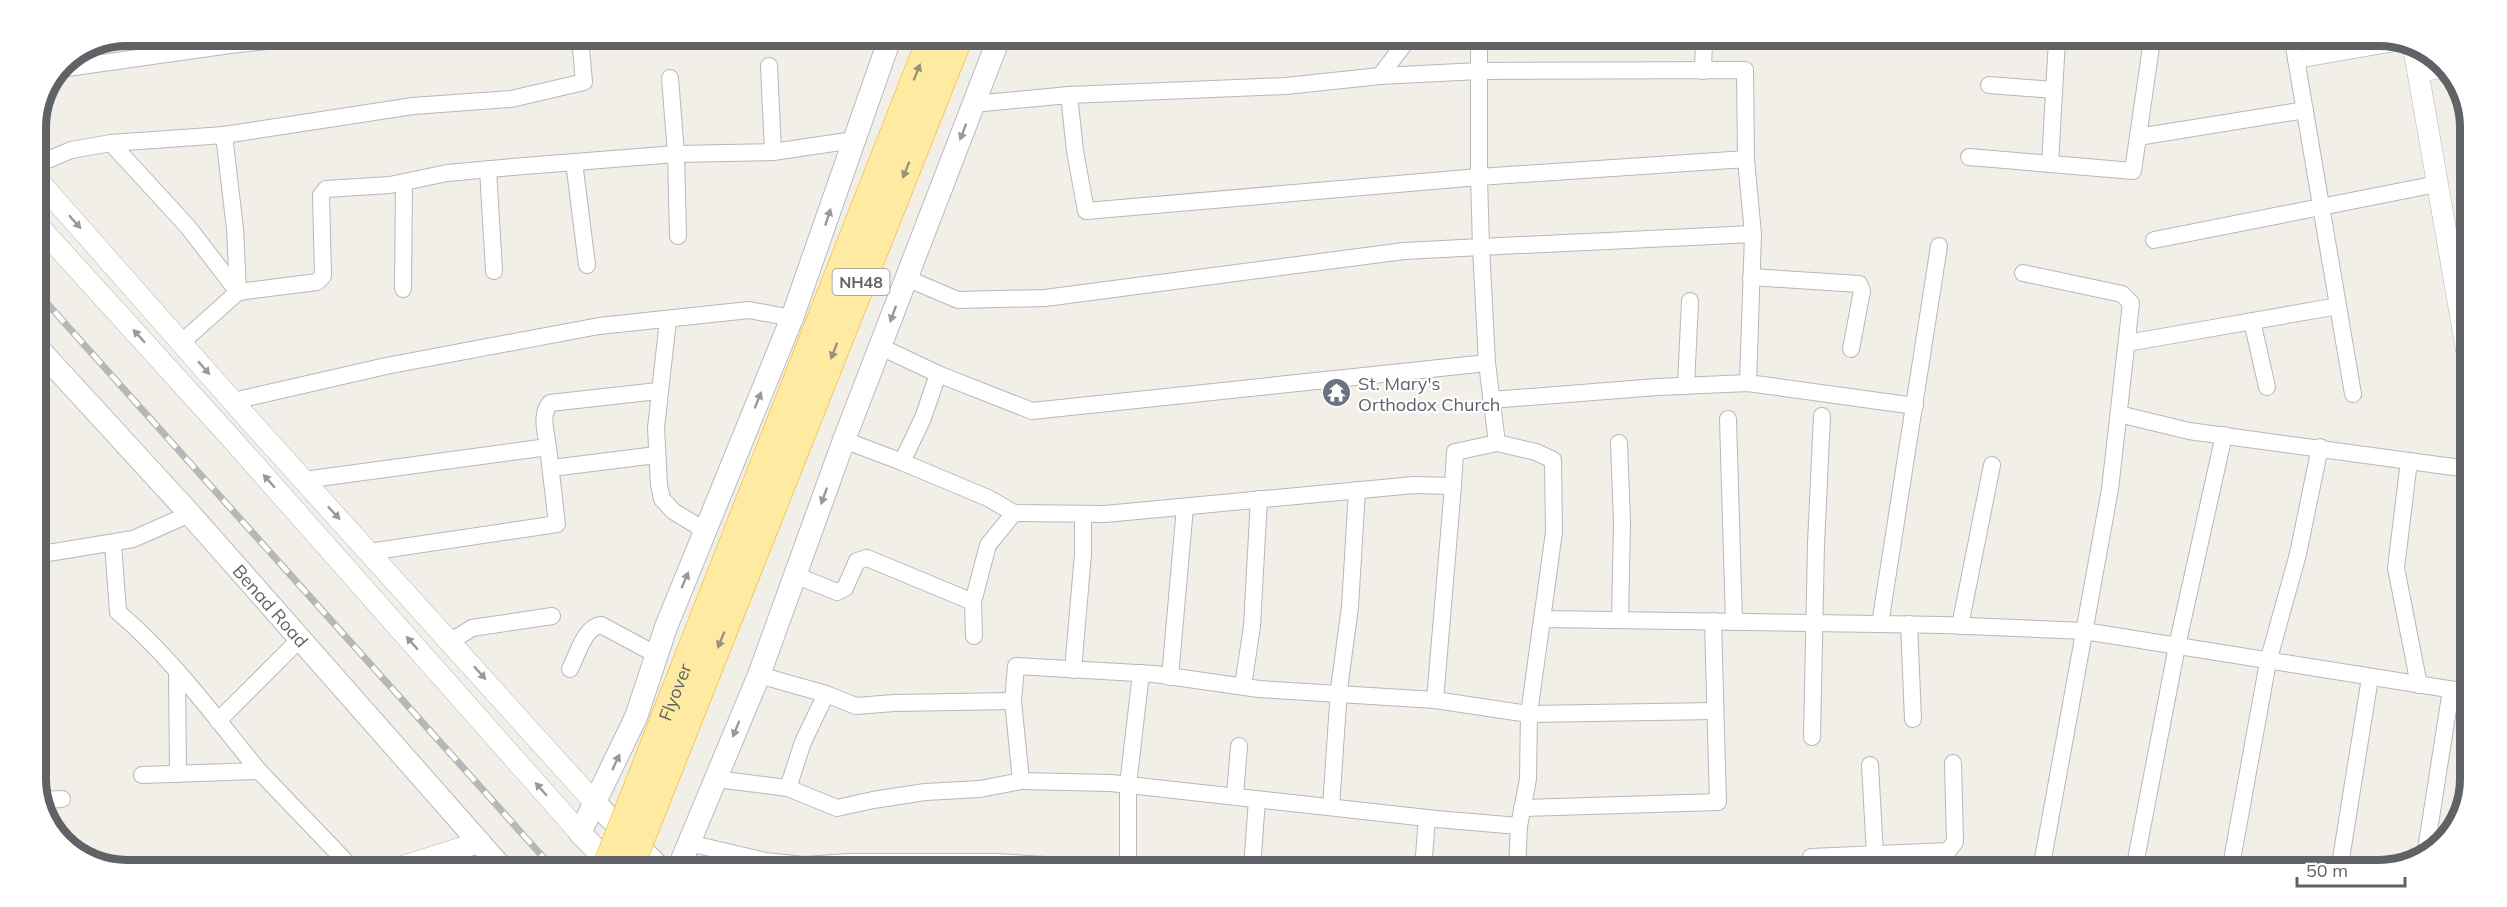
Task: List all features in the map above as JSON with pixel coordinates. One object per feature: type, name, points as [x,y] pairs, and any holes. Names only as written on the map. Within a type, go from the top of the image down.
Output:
[{"type":"highway","name":"NH48","points":[[754,522],[928,46]]},
{"type":"highway","name":"NH48","points":[[754,522],[956,46]]},
{"type":"highway","name":"Flyover","points":[[609,860],[754,522]]},
{"type":"highway","name":"Flyover","points":[[633,860],[754,522]]},
{"type":"main road","points":[[606,860],[580,833],[596,804],[636,717],[704,530],[792,318],[887,46]]},
{"type":"main road","points":[[682,860],[759,675],[844,441],[996,46]]},
{"type":"main road","name":"Benad Road","points":[[46,357],[190,514],[480,842],[493,860]]},
{"type":"main road","points":[[596,804],[652,860]]},
{"type":"street","points":[[74,67],[223,46]]},
{"type":"street","points":[[46,161],[71,150],[111,143],[224,135],[413,106],[511,99],[584,82],[581,46]]},
{"type":"street","points":[[1380,76],[1403,46]]},
{"type":"street","points":[[1479,46],[1481,247],[1487,363],[1497,443]]},
{"type":"street","points":[[1703,71],[1704,46]]},
{"type":"street","points":[[2050,164],[2057,46]]},
{"type":"street","points":[[1969,157],[2133,171],[2151,46]]},
{"type":"street","points":[[2294,46],[2353,394]]},
{"type":"street","points":[[2296,60],[2376,46]]},
{"type":"street","points":[[2415,55],[2460,313]]},
{"type":"street","points":[[769,66],[773,152]]},
{"type":"street","points":[[2418,71],[2435,68]]},
{"type":"street","points":[[973,104],[1069,95],[1287,86],[1380,76],[1479,71],[1745,70],[1746,159],[1752,234],[1748,383]]},
{"type":"street","points":[[670,78],[676,154],[678,236]]},
{"type":"street","points":[[1989,85],[2054,90]]},
{"type":"street","points":[[1069,95],[1075,151],[1086,211],[1479,177],[1746,159]]},
{"type":"street","points":[[2138,136],[2305,110]]},
{"type":"street","points":[[224,135],[235,229],[238,292]]},
{"type":"street","points":[[182,342],[238,292],[317,282],[323,276],[321,195],[326,189],[404,183],[447,173],[488,169],[676,154],[773,152],[854,140]]},
{"type":"street","points":[[111,143],[188,227],[238,292]]},
{"type":"street","points":[[574,162],[587,265]]},
{"type":"street","points":[[488,169],[494,271]]},
{"type":"street","points":[[403,289],[404,183]]},
{"type":"street","points":[[2154,240],[2437,184]]},
{"type":"street","points":[[46,189],[233,401],[596,804]]},
{"type":"street","points":[[46,234],[230,437],[580,833]]},
{"type":"street","points":[[906,278],[958,300],[1045,298],[1404,251],[1752,234]]},
{"type":"street","points":[[1880,624],[1939,246]]},
{"type":"street","points":[[2023,273],[2122,294],[2131,303],[2110,489],[2043,860]]},
{"type":"street","points":[[1751,277],[1859,284],[1862,291],[1851,349]]},
{"type":"street","points":[[1686,386],[1690,301]]},
{"type":"street","points":[[2127,343],[2338,306]]},
{"type":"street","points":[[233,401],[299,384],[555,333],[749,310],[792,318]]},
{"type":"street","points":[[668,320],[658,391],[656,455],[662,499],[673,511],[704,530]]},
{"type":"street","points":[[2252,321],[2267,387]]},
{"type":"street","points":[[881,347],[938,374],[1032,411],[1487,363]]},
{"type":"street","points":[[902,462],[923,418],[938,374]]},
{"type":"street","points":[[1491,400],[1748,383],[1915,406]]},
{"type":"street","points":[[369,552],[557,524],[552,468],[544,420],[545,409],[550,403],[658,391]]},
{"type":"street","points":[[2119,414],[2189,431],[2460,467]]},
{"type":"street","points":[[1812,737],[1822,416]]},
{"type":"street","points":[[1728,419],[1734,622]]},
{"type":"street","points":[[2136,860],[2176,646],[2224,435]]},
{"type":"street","points":[[844,441],[902,462],[988,498],[1014,513],[1083,514],[1185,507],[1414,484],[1453,486]]},
{"type":"street","points":[[1435,700],[1455,452],[1497,443],[1536,452],[1553,460],[1554,532],[1529,714],[1528,779],[1519,826],[1517,860]]},
{"type":"street","points":[[1619,443],[1622,522],[1620,620]]},
{"type":"street","points":[[304,480],[548,447]]},
{"type":"street","points":[[2232,860],[2268,662],[2298,554],[2320,447]]},
{"type":"street","points":[[552,468],[656,455]]},
{"type":"street","points":[[2409,461],[2396,568],[2419,685]]},
{"type":"street","points":[[1960,626],[1992,465]]},
{"type":"street","points":[[1331,807],[1339,694],[1350,607],[1357,490]]},
{"type":"street","points":[[1243,686],[1252,626],[1259,499]]},
{"type":"street","points":[[1170,677],[1185,507]]},
{"type":"street","points":[[974,636],[973,602],[988,545],[1014,513]]},
{"type":"street","points":[[47,553],[133,539],[190,514]]},
{"type":"street","points":[[1073,670],[1083,554],[1083,514]]},
{"type":"street","points":[[113,543],[118,612],[177,671],[259,771],[344,860]]},
{"type":"street","points":[[795,575],[837,592],[845,588],[857,561],[867,558],[973,602]]},
{"type":"street","points":[[451,641],[472,628],[552,616]]},
{"type":"street","points":[[1542,619],[1909,624],[2084,631],[2459,691],[2427,844]]},
{"type":"street","points":[[1522,808],[1718,802],[1713,621]]},
{"type":"street","points":[[1909,624],[1913,719]]},
{"type":"street","points":[[570,669],[590,630],[601,625],[657,655]]},
{"type":"street","points":[[218,721],[300,639]]},
{"type":"street","points":[[1021,781],[1014,700],[1016,666],[1141,674],[1243,686],[1435,700],[1529,714],[1715,711]]},
{"type":"street","points":[[177,671],[178,774]]},
{"type":"street","points":[[1128,860],[1128,785],[1141,674]]},
{"type":"street","points":[[759,675],[826,694],[856,706],[1014,700]]},
{"type":"street","points":[[2341,860],[2370,678]]},
{"type":"street","points":[[788,788],[803,742],[826,694]]},
{"type":"street","points":[[1235,796],[1239,746]]},
{"type":"street","points":[[1811,857],[1869,860],[1948,851],[1955,842],[1953,763]]},
{"type":"street","points":[[1869,860],[1870,765]]},
{"type":"street","points":[[142,775],[259,771]]},
{"type":"street","points":[[716,779],[788,788],[837,808],[925,792],[980,789],[1021,781],[1128,785],[1519,826]]},
{"type":"street","points":[[49,800],[62,799]]},
{"type":"street","points":[[1253,860],[1257,799]]},
{"type":"street","points":[[1424,860],[1427,818]]},
{"type":"street","points":[[423,860],[480,842]]},
{"type":"street","points":[[688,843],[761,860]]},
{"type":"railway","points":[[46,302],[546,860]]},
{"type":"place","name":"St. Mary's Orthodox Church","points":[[1337,393]]}]
